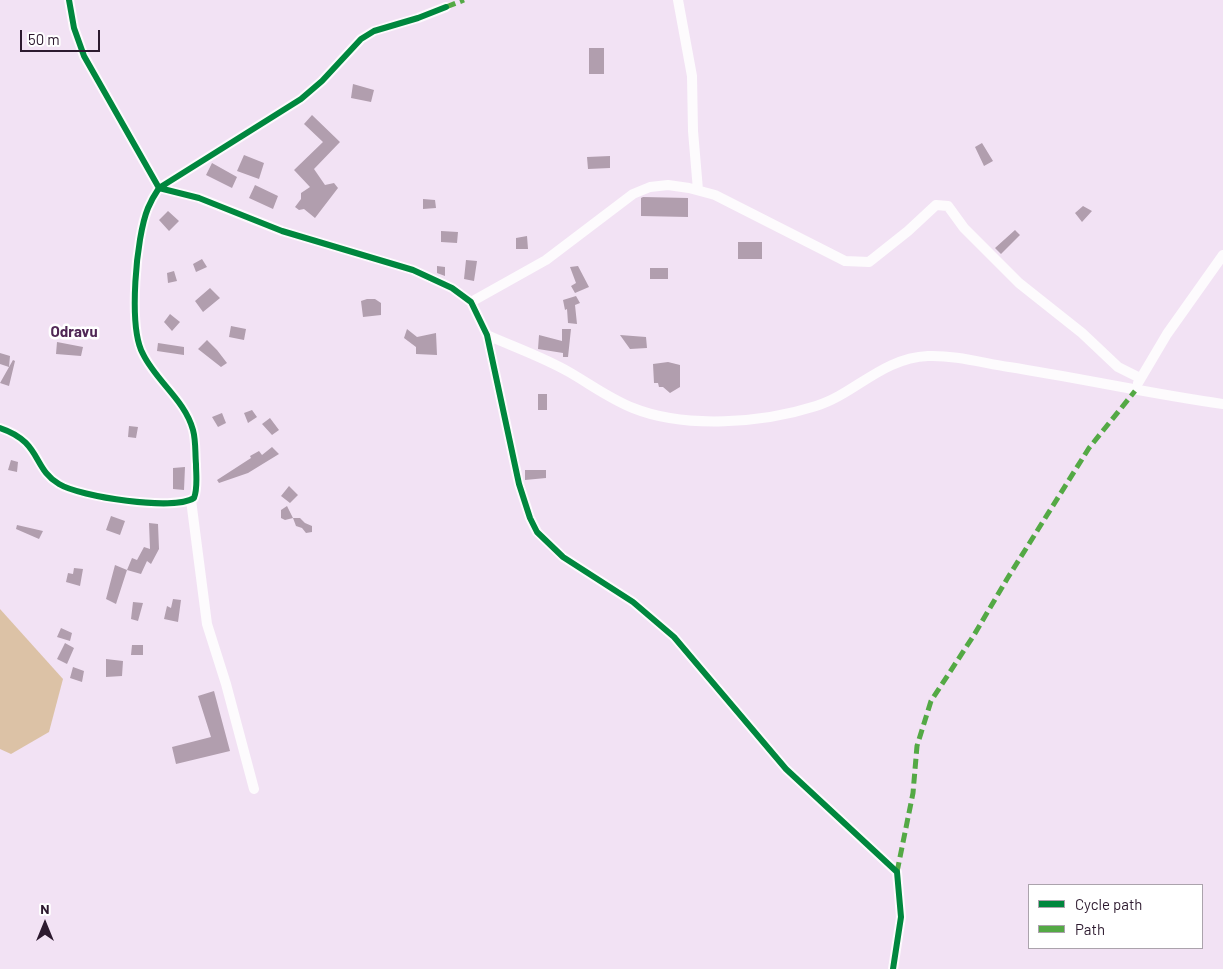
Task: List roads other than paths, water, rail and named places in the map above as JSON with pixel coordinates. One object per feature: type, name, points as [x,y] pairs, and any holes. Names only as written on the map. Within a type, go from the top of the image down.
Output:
[{"type":"street","points":[[69,0],[74,28],[84,56],[159,188],[199,198],[282,232],[412,270],[452,288],[472,302],[487,335],[520,484],[530,518],[537,532],[563,557],[633,602],[674,638],[786,769],[897,872],[901,917],[893,969]]},
{"type":"street","points":[[678,0],[692,76],[693,131],[698,190]]},
{"type":"street","points":[[0,428],[22,437],[30,445],[52,479],[67,488],[125,500],[146,502],[191,500],[194,498],[196,491],[193,428],[181,405],[155,374],[143,354],[136,330],[135,299],[142,234],[148,209],[159,188],[301,99],[322,81],[361,39],[374,31],[418,18],[446,7]]},
{"type":"street","points":[[472,302],[546,260],[633,194],[650,187],[668,185],[715,195],[845,261],[854,262],[869,262],[908,232],[936,205],[948,206],[964,228],[1019,283],[1082,333],[1118,366],[1140,378]]},
{"type":"street","points":[[1135,391],[1140,378],[1167,334],[1223,255]]},
{"type":"street","points":[[487,335],[566,371],[633,408],[680,419],[737,421],[768,418],[818,406],[885,368],[905,360],[928,356],[1038,372],[1135,391],[1223,404]]},
{"type":"street","points":[[191,500],[207,624],[228,692],[254,789]]},
{"type":"district","name":"Odravu","points":[[74,332]]}]
